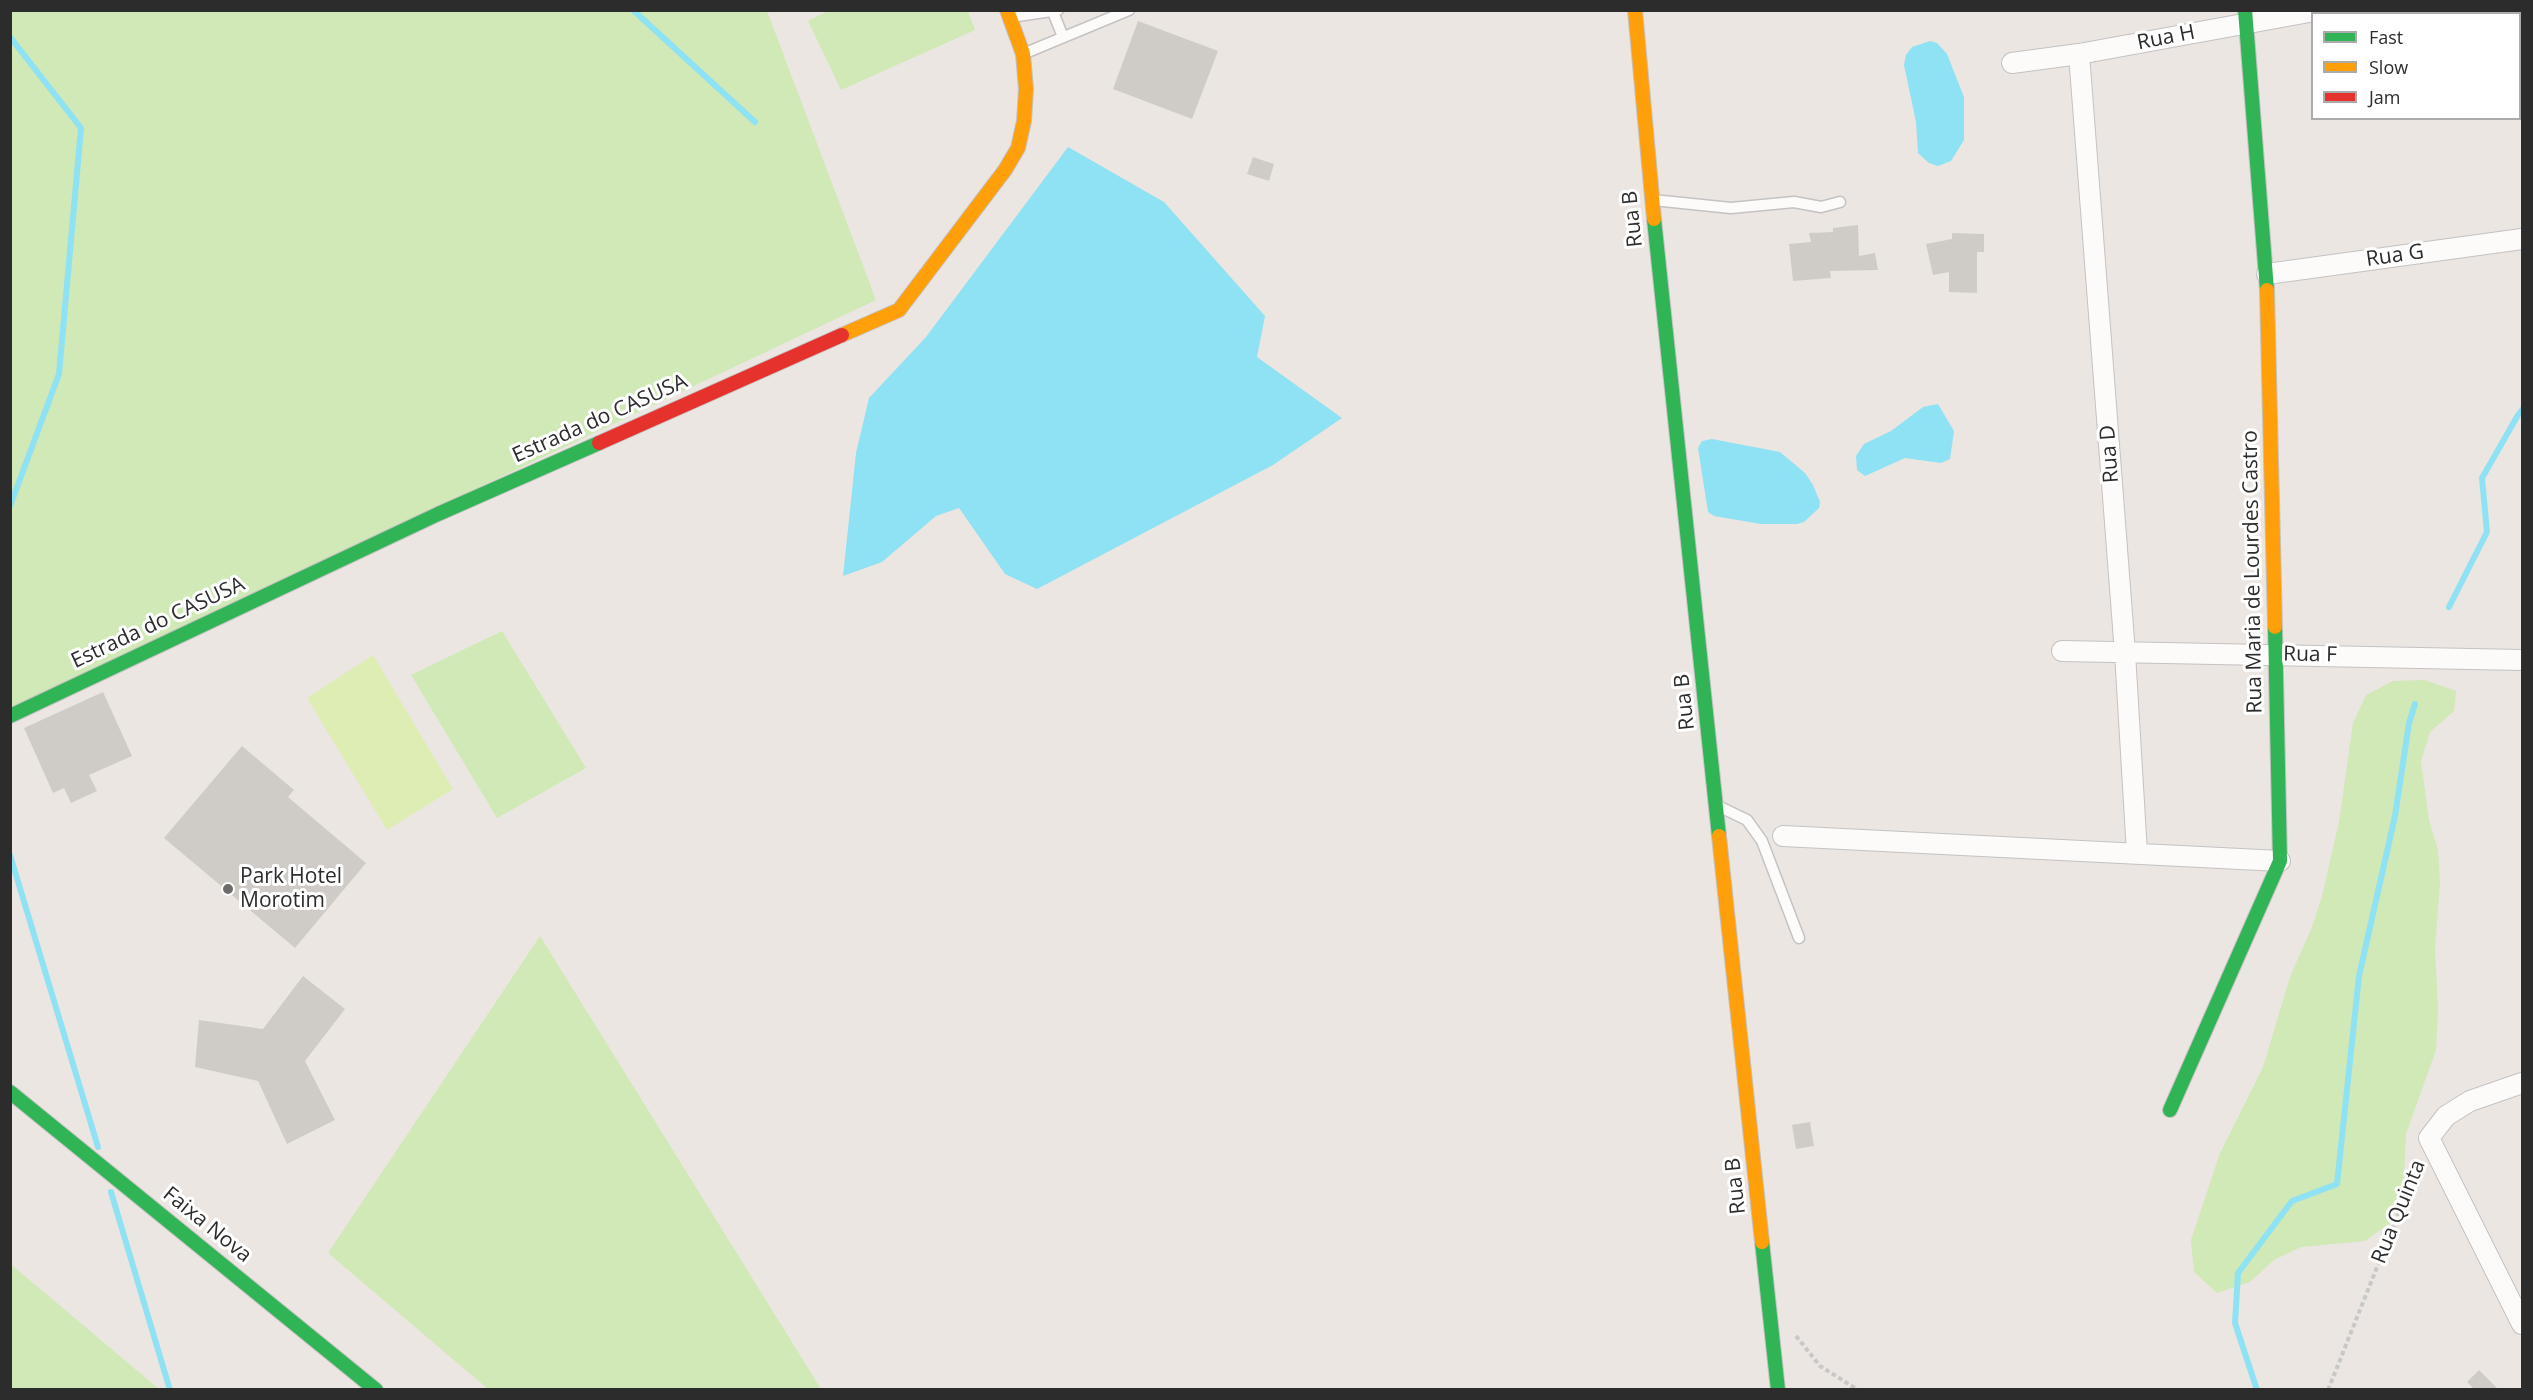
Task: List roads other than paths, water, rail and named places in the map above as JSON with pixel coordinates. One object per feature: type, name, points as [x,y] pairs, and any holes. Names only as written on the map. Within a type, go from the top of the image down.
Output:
[{"type":"main road","name":"Rua B","points":[[1635,10],[1652,200],[1718,805],[1778,1389]]},
{"type":"main road","name":"Estrada do CASUSA","points":[[10,716],[438,514],[899,310],[1005,170],[1018,148],[1024,121],[1026,89],[1023,54],[1008,14]]},
{"type":"main road","name":"Rua Maria de Lourdes Castro","points":[[2170,1110],[2280,861],[2267,273],[2246,17]]},
{"type":"main road","name":"Faixa Nova","points":[[10,1092],[376,1389]]},
{"type":"street","name":"Rua H","points":[[2012,63],[2079,54],[2246,17],[2320,10]]},
{"type":"street","name":"Rua D","points":[[2079,54],[2125,653],[2137,853]]},
{"type":"street","name":"Rua G","points":[[2267,273],[2523,239]]},
{"type":"street","name":"Rua F","points":[[2062,651],[2523,660]]},
{"type":"street","points":[[1783,836],[2280,861]]},
{"type":"street","name":"Rua Quinta","points":[[2523,1083],[2470,1101],[2446,1116],[2428,1138],[2523,1324]]},
{"type":"lane","points":[[1023,54],[1129,10]]},
{"type":"lane","points":[[1008,14],[1055,11],[1063,37]]},
{"type":"lane","points":[[1652,200],[1731,208],[1794,202],[1821,207],[1840,202]]},
{"type":"lane","points":[[1718,805],[1747,820],[1762,841],[1799,938]]},
{"type":"water","points":[[1930,41],[1937,43],[1947,54],[1964,97],[1964,140],[1951,161],[1938,166],[1929,163],[1918,153],[1916,122],[1904,65],[1906,55],[1912,47]]},
{"type":"water","points":[[1068,147],[1164,202],[1265,316],[1257,357],[1342,418],[1273,465],[1037,589],[1005,574],[959,508],[936,516],[882,562],[843,576],[856,453],[869,398],[926,337]]},
{"type":"water","points":[[1938,404],[1954,431],[1950,459],[1941,463],[1905,458],[1865,476],[1857,470],[1856,456],[1864,444],[1891,431],[1923,407]]},
{"type":"water","points":[[1712,439],[1780,452],[1805,473],[1820,502],[1819,508],[1804,522],[1797,524],[1761,524],[1714,516],[1708,512],[1698,448],[1702,441]]},
{"type":"waterway","points":[[633,10],[755,122]]},
{"type":"waterway","points":[[10,37],[81,128],[59,374],[10,506]]},
{"type":"waterway","points":[[2449,607],[2487,532],[2482,478],[2522,410]]},
{"type":"waterway","points":[[2257,1390],[2235,1323],[2238,1273],[2292,1201],[2337,1184],[2359,976],[2395,816],[2409,723],[2415,704]]},
{"type":"waterway","points":[[10,855],[98,1147]]},
{"type":"waterway","points":[[111,1192],[170,1390]]},
{"type":"place","name":"Park Hotel Morotim","points":[[228,889]]}]
